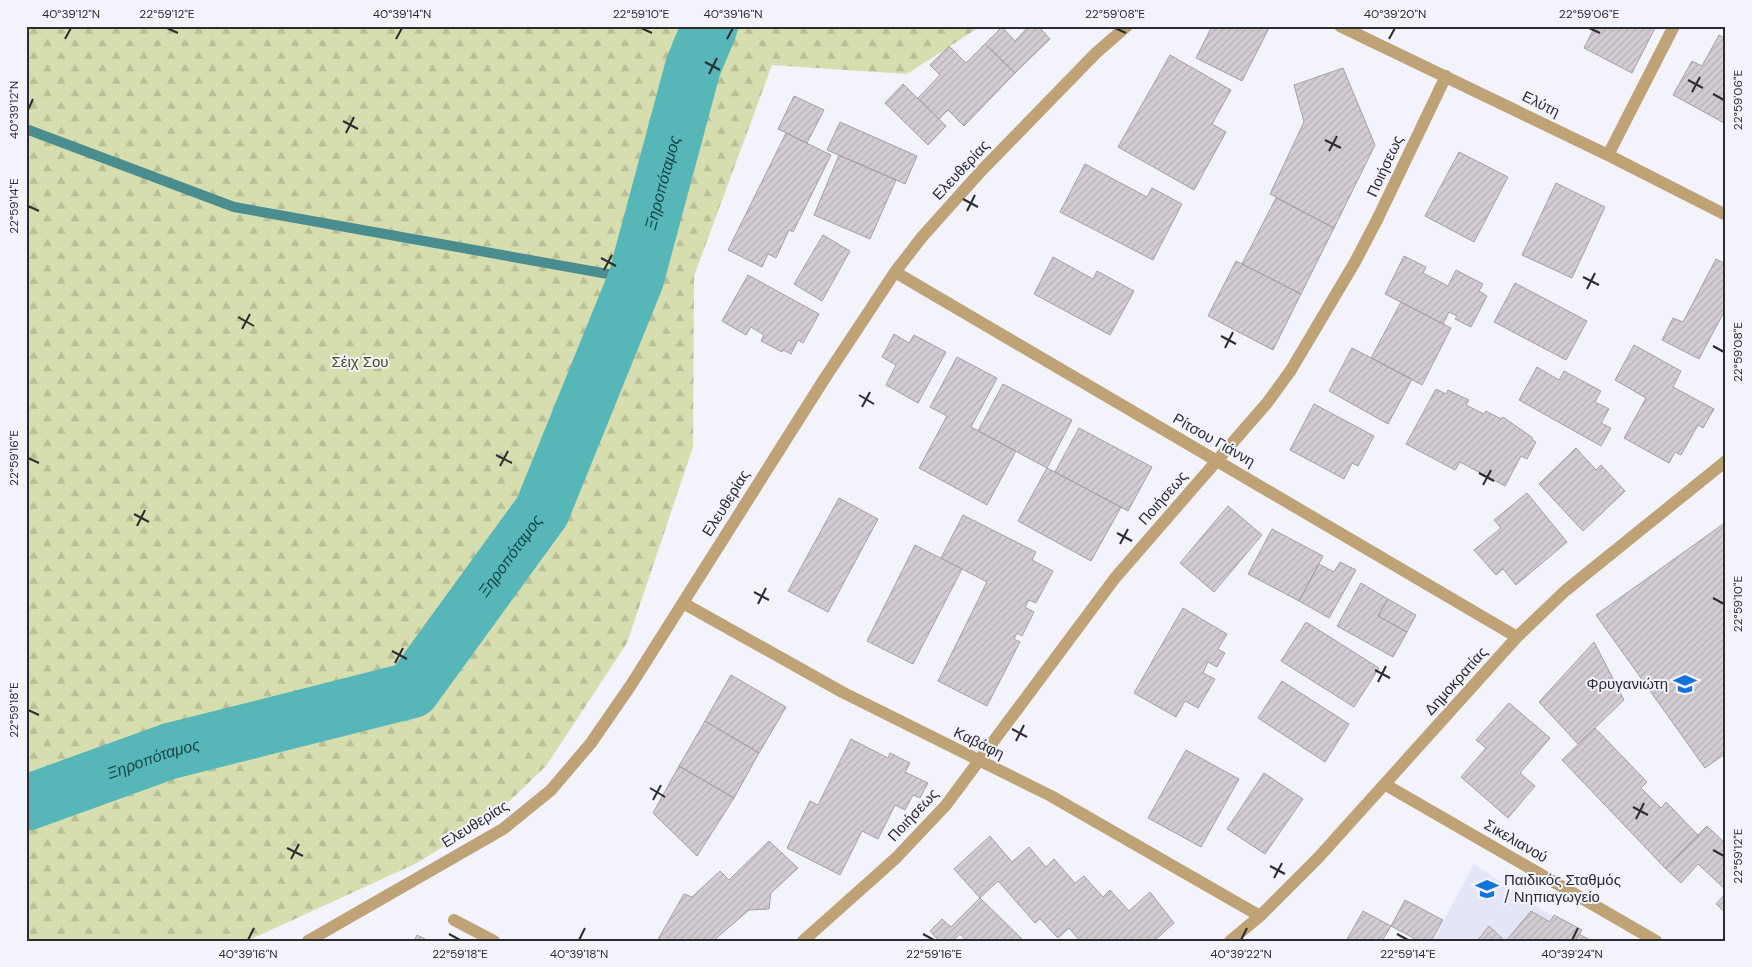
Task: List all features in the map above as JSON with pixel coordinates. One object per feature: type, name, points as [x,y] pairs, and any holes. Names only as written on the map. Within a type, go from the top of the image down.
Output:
[{"type":"street","name":"Ελευθερίας","points":[[308,941],[503,829],[551,790],[596,736],[632,685],[823,381],[895,272],[922,237],[982,170],[1096,53],[1127,26]]},
{"type":"street","name":"Ελύτη","points":[[1340,26],[1608,155],[1726,215]]},
{"type":"street","points":[[1608,155],[1674,26]]},
{"type":"street","name":"Ποιήσεως","points":[[802,941],[918,835],[980,762],[1072,634],[1115,578],[1216,460],[1246,429],[1291,370],[1377,220],[1446,76]]},
{"type":"street","name":"Ρίτσου Γιάννη","points":[[895,272],[1517,637]]},
{"type":"street","name":"Δημοκρατίας","points":[[1230,941],[1260,916],[1318,858],[1386,785],[1517,637],[1566,591],[1726,461]]},
{"type":"street","name":"Καβάφη","points":[[682,603],[842,692],[1051,796],[1260,916]]},
{"type":"street","name":"Σικελιανού","points":[[1386,785],[1656,941]]},
{"type":"street","points":[[454,920],[494,941]]},
{"type":"shaded area","name":"Παιδικός Σταθμός / Νηπιαγωγείο","points":[[1474,864],[1579,934],[1575,941],[1433,941]]},
{"type":"green space","name":"Σέιχ Σου","points":[[26,26],[981,26],[907,74],[772,65],[694,276],[693,447],[627,643],[546,766],[497,813],[417,863],[247,941],[26,941]]},
{"type":"building","points":[[1029,26],[1038,26],[1050,39],[1015,73],[985,44],[1002,27],[1015,41]]},
{"type":"building","points":[[1212,26],[1270,26],[1242,81],[1196,58]]},
{"type":"building","points":[[1595,26],[1656,26],[1632,73],[1584,48]]},
{"type":"building","points":[[1719,35],[1726,39],[1726,124],[1673,95],[1692,61],[1702,66]]},
{"type":"building","points":[[985,44],[1015,73],[964,126],[948,110],[939,119],[918,98],[940,75],[930,65],[949,46],[966,63]]},
{"type":"building","points":[[1170,55],[1231,90],[1212,124],[1226,132],[1194,190],[1118,147]]},
{"type":"building","points":[[1343,68],[1375,145],[1334,228],[1270,194],[1304,122],[1294,85]]},
{"type":"building","points":[[903,84],[946,126],[928,145],[885,103]]},
{"type":"building","points":[[794,96],[824,110],[807,143],[778,129]]},
{"type":"building","points":[[840,122],[917,156],[905,184],[827,150]]},
{"type":"building","points":[[786,133],[831,155],[793,232],[789,230],[776,258],[768,254],[762,267],[728,250]]},
{"type":"building","points":[[1459,152],[1508,177],[1474,242],[1425,216]]},
{"type":"building","points":[[839,155],[896,180],[870,239],[814,215]]},
{"type":"building","points":[[1085,164],[1147,197],[1152,188],[1182,204],[1153,260],[1060,212]]},
{"type":"building","points":[[1556,183],[1605,207],[1572,278],[1522,255]]},
{"type":"building","points":[[1276,198],[1334,228],[1301,294],[1242,264]]},
{"type":"building","points":[[823,235],[850,251],[822,301],[794,284]]},
{"type":"building","points":[[1404,256],[1426,267],[1423,273],[1448,286],[1456,270],[1483,284],[1479,291],[1487,296],[1471,327],[1455,319],[1457,316],[1449,312],[1443,324],[1385,294]]},
{"type":"building","points":[[1053,257],[1093,279],[1097,271],[1134,291],[1110,335],[1034,294]]},
{"type":"building","points":[[1716,259],[1726,264],[1726,308],[1699,359],[1662,340],[1673,318],[1683,322]]},
{"type":"building","points":[[1236,261],[1301,294],[1273,350],[1208,316]]},
{"type":"building","points":[[748,275],[819,314],[803,343],[798,340],[791,354],[783,350],[782,352],[761,341],[764,335],[751,327],[746,335],[722,321]]},
{"type":"building","points":[[1515,283],[1587,321],[1566,360],[1494,322]]},
{"type":"building","points":[[1401,302],[1451,328],[1422,385],[1371,358]]},
{"type":"building","points":[[894,334],[909,343],[914,335],[946,352],[918,403],[886,385],[896,365],[882,357]]},
{"type":"building","points":[[1634,345],[1681,371],[1673,387],[1714,409],[1703,428],[1698,425],[1681,455],[1675,452],[1669,463],[1624,438],[1646,398],[1615,380]]},
{"type":"building","points":[[1352,348],[1412,379],[1388,424],[1329,391]]},
{"type":"building","points":[[957,357],[997,378],[971,427],[1016,451],[987,505],[919,468],[947,416],[930,407]]},
{"type":"building","points":[[1537,367],[1559,380],[1564,371],[1601,391],[1595,402],[1609,409],[1601,423],[1611,428],[1601,446],[1519,400]]},
{"type":"building","points":[[1003,384],[1072,420],[1047,468],[978,431]]},
{"type":"building","points":[[1436,389],[1446,394],[1448,390],[1469,400],[1466,405],[1484,414],[1486,411],[1501,419],[1503,417],[1536,442],[1527,459],[1521,456],[1505,486],[1460,462],[1455,470],[1406,444]]},
{"type":"building","points":[[1314,404],[1374,436],[1358,466],[1352,463],[1344,479],[1290,450]]},
{"type":"building","points":[[1079,428],[1152,467],[1128,511],[1055,472]]},
{"type":"building","points":[[1576,448],[1596,470],[1601,465],[1625,491],[1583,531],[1539,484]]},
{"type":"building","points":[[1047,468],[1121,507],[1091,561],[1018,521]]},
{"type":"building","points":[[1527,493],[1567,542],[1516,585],[1503,569],[1496,575],[1474,550],[1501,528],[1494,520]]},
{"type":"building","points":[[839,498],[878,519],[828,612],[788,591]]},
{"type":"building","points":[[1228,506],[1262,535],[1214,592],[1180,563]]},
{"type":"building","points":[[963,515],[1036,552],[1032,560],[1053,571],[1036,603],[1029,600],[1025,607],[1034,612],[1022,636],[1017,633],[1014,639],[1020,642],[987,706],[938,681],[987,582],[941,558]]},
{"type":"building","name":"Φρυγανιώτη","points":[[1726,522],[1726,753],[1705,768],[1596,615]]},
{"type":"building","points":[[1272,529],[1323,556],[1299,601],[1248,574]]},
{"type":"building","points":[[915,545],[962,569],[913,664],[867,641]]},
{"type":"building","points":[[1340,562],[1356,570],[1329,618],[1299,601],[1319,564],[1334,572]]},
{"type":"building","points":[[1361,583],[1388,599],[1378,616],[1407,632],[1393,657],[1337,626]]},
{"type":"building","points":[[1388,599],[1416,615],[1407,632],[1378,616]]},
{"type":"building","points":[[1183,608],[1227,634],[1218,649],[1225,653],[1217,667],[1208,662],[1203,673],[1215,679],[1198,708],[1185,701],[1176,717],[1134,693]]},
{"type":"building","points":[[1306,622],[1379,668],[1354,707],[1281,661]]},
{"type":"building","points":[[1594,642],[1624,700],[1578,744],[1539,702]]},
{"type":"building","points":[[731,675],[786,707],[759,753],[705,721]]},
{"type":"building","points":[[1282,681],[1349,724],[1325,762],[1258,718]]},
{"type":"building","points":[[1509,703],[1550,738],[1520,773],[1535,786],[1508,818],[1461,777],[1486,748],[1476,740]]},
{"type":"building","points":[[705,721],[759,753],[734,798],[679,766]]},
{"type":"building","points":[[1595,728],[1647,782],[1641,788],[1661,808],[1666,802],[1699,836],[1665,868],[1562,760]]},
{"type":"building","points":[[851,739],[888,758],[890,753],[910,763],[905,772],[928,783],[920,798],[913,795],[905,810],[895,805],[878,839],[862,831],[840,875],[787,848],[810,801],[818,805]]},
{"type":"building","points":[[1186,750],[1239,779],[1201,847],[1148,818]]},
{"type":"building","points":[[679,766],[734,798],[697,856],[653,813]]},
{"type":"building","points":[[1264,773],[1303,799],[1265,854],[1227,829]]},
{"type":"building","points":[[1707,826],[1726,844],[1726,890],[1698,864],[1681,883],[1665,868]]},
{"type":"building","points":[[990,836],[1012,862],[1029,847],[1046,867],[1054,859],[1075,883],[1084,876],[1103,897],[1110,890],[1129,911],[1150,892],[1174,923],[1154,941],[1080,941],[1069,928],[1058,938],[1040,919],[1035,923],[998,881],[980,898],[954,869]]},
{"type":"building","points":[[769,841],[798,868],[771,893],[769,909],[749,910],[713,941],[657,941],[684,894],[692,897],[720,871],[729,880]]},
{"type":"building","points":[[1726,893],[1726,913],[1716,904]]},
{"type":"building","points":[[980,898],[1022,939],[1020,941],[966,941],[960,934],[953,941],[939,941],[930,931],[942,919],[951,927]]},
{"type":"building","points":[[1405,900],[1443,920],[1431,941],[1419,941],[1391,926]]},
{"type":"building","points":[[1363,911],[1391,926],[1382,941],[1346,941]]},
{"type":"building","points":[[1531,911],[1550,922],[1554,915],[1582,930],[1575,941],[1506,941]]},
{"type":"building","points":[[1489,926],[1505,941],[1477,941]]},
{"type":"building","points":[[1579,934],[1592,941],[1575,941]]},
{"type":"building","points":[[417,935],[429,941],[414,941]]},
{"type":"waterway","name":"Ξηροπόταμος","points":[[26,803],[170,751],[412,690],[542,511],[636,279],[693,67],[710,26]]},
{"type":"waterway","points":[[26,129],[234,207],[636,279]]},
{"type":"place","name":"Φρυγανιώτη","points":[[1685,684]]},
{"type":"place","name":"Παιδικός Σταθμός / Νηπιαγωγείο","points":[[1487,889]]}]
